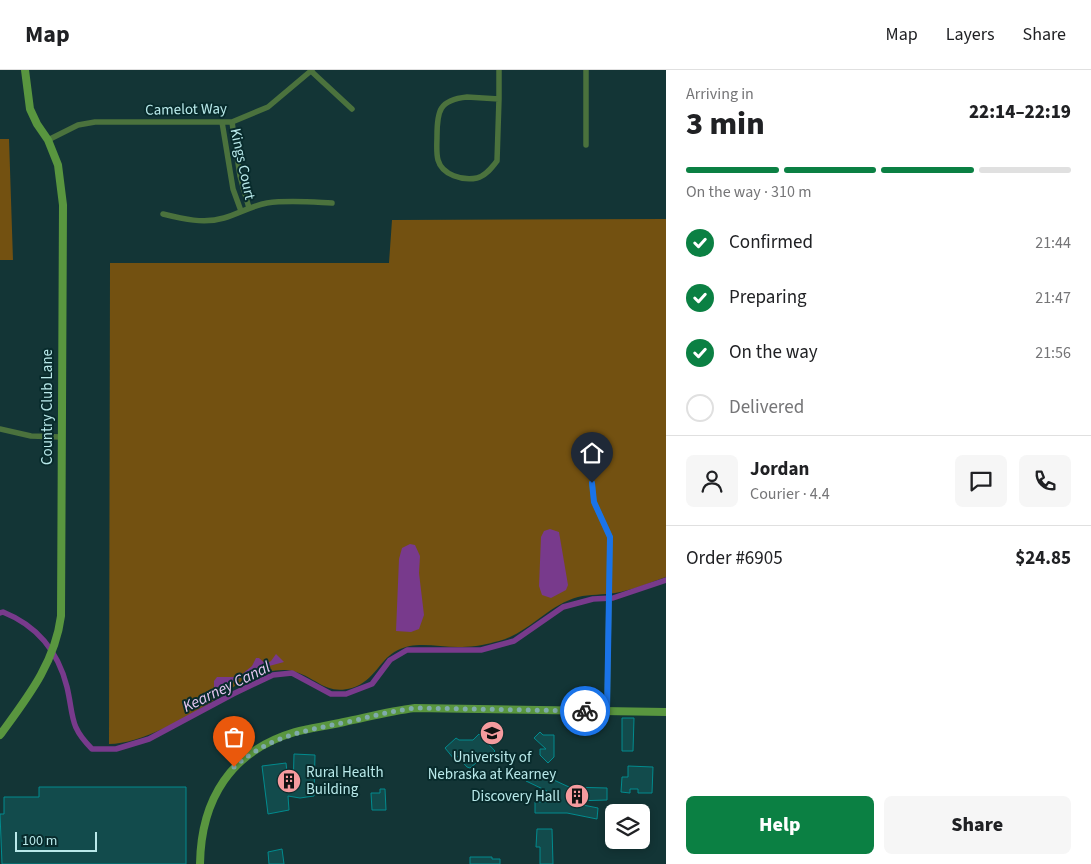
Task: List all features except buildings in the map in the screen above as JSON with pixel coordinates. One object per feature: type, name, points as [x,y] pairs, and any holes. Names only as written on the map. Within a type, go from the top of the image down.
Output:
[{"type":"street","name":"Country Club Lane","points":[[0,735],[41,678],[56,640],[61,616],[63,205],[58,165],[48,140],[30,109],[25,70]]},
{"type":"street","name":"Camelot Way","points":[[48,140],[78,125],[95,122],[232,122],[268,107],[311,70]]},
{"type":"street","points":[[311,70],[352,108]]},
{"type":"street","points":[[499,70],[499,99],[497,161],[486,174],[477,178],[460,178],[444,170],[438,160],[437,116],[443,105],[453,99],[499,99]]},
{"type":"street","points":[[586,70],[586,145]]},
{"type":"street","name":"Kings Court","points":[[222,122],[232,182],[241,211]]},
{"type":"street","points":[[232,122],[240,176],[249,208]]},
{"type":"street","name":"Kings Court","points":[[163,214],[206,221],[224,218],[249,208],[282,202],[332,203]]},
{"type":"street","points":[[0,429],[31,436],[61,438]]},
{"type":"street","points":[[592,483],[594,502],[610,537],[607,712]]},
{"type":"street","points":[[200,864],[204,824],[211,804],[223,781],[234,767],[250,754],[278,738],[295,732],[388,711],[415,708],[666,712]]},
{"type":"shaded area","points":[[0,139],[9,139],[13,260],[0,260]]},
{"type":"shaded area","points":[[666,219],[666,577],[622,592],[583,596],[567,601],[520,632],[499,641],[467,647],[413,645],[405,647],[386,658],[372,675],[360,685],[352,688],[343,690],[329,688],[304,675],[291,671],[279,670],[262,673],[251,677],[205,706],[150,735],[122,743],[109,744],[110,263],[389,263],[392,220]]},
{"type":"shaded area","points":[[550,529],[559,532],[568,585],[566,590],[551,598],[542,595],[539,586],[541,537],[544,531]]},
{"type":"shaded area","points":[[410,544],[415,545],[420,556],[419,573],[424,615],[419,629],[411,632],[396,631],[399,559],[402,548]]},
{"type":"shaded area","points":[[276,654],[284,662],[258,669],[217,690],[214,688],[214,681],[217,677],[241,675],[252,666],[256,658],[259,658],[266,664]]},
{"type":"waterway","name":"Kearney Canal","points":[[0,613],[3,612],[15,618],[36,632],[52,651],[63,674],[72,714],[79,734],[92,749],[116,749],[149,739],[273,675],[292,673],[331,694],[346,694],[372,684],[390,660],[407,650],[481,650],[514,641],[563,607],[593,599],[613,598],[666,580]]},
{"type":"way so far","points":[[234,767],[250,754],[270,742],[295,732],[388,711],[415,708],[585,711]]},
{"type":"place","name":"University of Nebraska at Kearney","points":[[492,733]]},
{"type":"place","name":"Rural Health Building","points":[[289,781]]},
{"type":"place","name":"Discovery Hall","points":[[577,796]]},
{"type":"route","points":[[585,711],[607,712],[610,537],[594,502],[592,483]]}]
